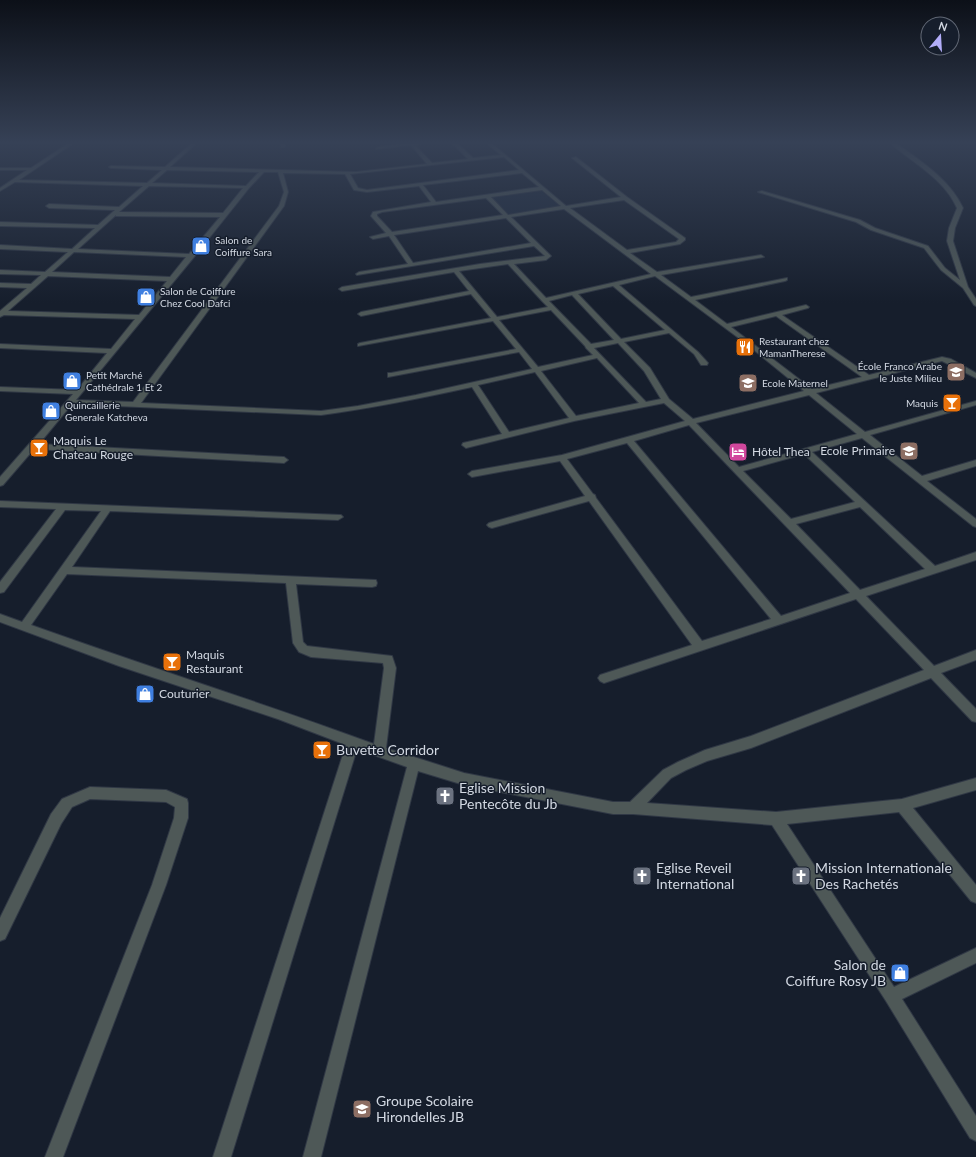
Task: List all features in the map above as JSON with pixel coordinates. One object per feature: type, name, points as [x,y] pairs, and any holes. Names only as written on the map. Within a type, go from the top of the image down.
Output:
[{"type":"street","points":[[1,314],[137,195]]},
{"type":"street","points":[[0,483],[80,392],[240,195]]},
{"type":"street","points":[[134,405],[281,206],[285,195]]},
{"type":"street","points":[[428,195],[434,203]]},
{"type":"street","points":[[412,265],[390,234],[374,216],[375,213],[493,195]]},
{"type":"street","points":[[551,195],[625,252],[726,326],[976,524]]},
{"type":"street","points":[[621,195],[683,239],[678,243],[625,252]]},
{"type":"street","points":[[770,195],[858,221],[874,229],[926,247],[943,269],[965,287],[976,304]]},
{"type":"street","points":[[953,195],[960,208],[952,228],[950,240],[965,287]]},
{"type":"street","points":[[342,289],[455,270],[546,258],[548,256],[486,196]]},
{"type":"street","points":[[373,237],[625,198]]},
{"type":"street","points":[[49,206],[121,209]]},
{"type":"street","points":[[116,214],[225,215]]},
{"type":"street","points":[[0,224],[100,227]]},
{"type":"street","points":[[360,274],[535,244]]},
{"type":"street","points":[[0,248],[192,256]]},
{"type":"street","points":[[544,300],[657,274],[761,257]]},
{"type":"street","points":[[509,262],[588,347],[644,404]]},
{"type":"street","points":[[455,270],[494,320],[537,370],[574,419]]},
{"type":"street","points":[[0,272],[172,279]]},
{"type":"street","points":[[691,299],[786,279]]},
{"type":"street","points":[[615,284],[700,356],[704,363]]},
{"type":"street","points":[[0,285],[32,286]]},
{"type":"street","points":[[361,314],[472,292]]},
{"type":"street","points":[[573,294],[647,370],[666,400],[691,422],[976,717]]},
{"type":"street","points":[[726,326],[806,307]]},
{"type":"street","points":[[360,345],[551,308]]},
{"type":"street","points":[[1,314],[140,317]]},
{"type":"street","points":[[777,314],[868,378]]},
{"type":"street","points":[[588,347],[670,331]]},
{"type":"street","points":[[0,346],[113,351]]},
{"type":"street","points":[[391,375],[519,350]]},
{"type":"street","points":[[71,402],[321,412],[358,408],[597,356]]},
{"type":"street","points":[[472,474],[562,458],[691,422],[942,359],[976,376]]},
{"type":"street","points":[[473,383],[507,436]]},
{"type":"street","points":[[0,389],[80,392]]},
{"type":"street","points":[[466,445],[574,419],[666,400]]},
{"type":"street","points":[[737,470],[976,403]]},
{"type":"street","points":[[628,439],[779,620]]},
{"type":"street","points":[[33,446],[284,460]]},
{"type":"street","points":[[806,451],[933,570]]},
{"type":"street","points":[[562,458],[592,497],[699,646]]},
{"type":"street","points":[[920,480],[976,463]]},
{"type":"street","points":[[492,525],[592,497]]},
{"type":"street","points":[[789,523],[862,503]]},
{"type":"street","points":[[0,504],[338,517]]},
{"type":"street","points":[[0,589],[63,506]]},
{"type":"street","points":[[24,627],[108,508]]},
{"type":"street","points":[[604,678],[976,556]]},
{"type":"street","points":[[64,570],[372,583]]},
{"type":"street","points":[[291,580],[298,643],[303,649],[311,652],[388,659],[390,668],[379,752]]},
{"type":"street","points":[[0,618],[123,663],[278,714],[353,743],[414,764],[464,779],[613,808],[634,808],[776,819],[902,805],[976,784]]},
{"type":"street","points":[[634,808],[667,774],[682,766],[705,756],[752,742],[976,656]]},
{"type":"street","points":[[222,1157],[353,743]]},
{"type":"street","points":[[312,1157],[414,764]]},
{"type":"street","points":[[0,934],[56,819],[67,802],[90,793],[166,796],[182,803],[181,818],[159,885],[54,1157]]},
{"type":"street","points":[[902,805],[976,896]]},
{"type":"street","points":[[776,819],[891,996],[976,1132]]},
{"type":"street","points":[[891,996],[976,955]]},
{"type":"shaded area","points":[[546,195],[560,206],[508,215],[490,196]]},
{"type":"place","name":"Salon de Coiffure Sara","points":[[201,246]]},
{"type":"place","name":"Salon de Coiffure Chez Cool Dafci","points":[[146,297]]},
{"type":"place","name":"Restaurant chez MamanTherese","points":[[745,347]]},
{"type":"place","name":"École Franco Arabe le Juste Milieu","points":[[956,372]]},
{"type":"place","name":"Petit Marché Cathédrale 1 Et 2","points":[[72,381]]},
{"type":"place","name":"Ecole Maternel","points":[[748,383]]},
{"type":"place","name":"Maquis","points":[[952,403]]},
{"type":"place","name":"Quincaillerie Generale Katcheva","points":[[51,411]]},
{"type":"place","name":"Maquis Le Chateau Rouge","points":[[39,448]]},
{"type":"place","name":"Ecole Primaire","points":[[909,451]]},
{"type":"place","name":"Hôtel Thea","points":[[738,452]]},
{"type":"place","name":"Maquis Restaurant","points":[[172,662]]},
{"type":"place","name":"Couturier","points":[[145,694]]},
{"type":"place","name":"Buvette Corridor","points":[[322,750]]},
{"type":"place","name":"Eglise Mission Pentecôte du Jb","points":[[445,796]]},
{"type":"place","name":"Eglise Reveil International","points":[[642,876]]},
{"type":"place","name":"Mission Internationale Des Rachetés","points":[[801,876]]},
{"type":"place","name":"Salon de Coiffure Rosy JB","points":[[900,973]]},
{"type":"place","name":"Groupe Scolaire Hirondelles JB","points":[[362,1109]]}]
